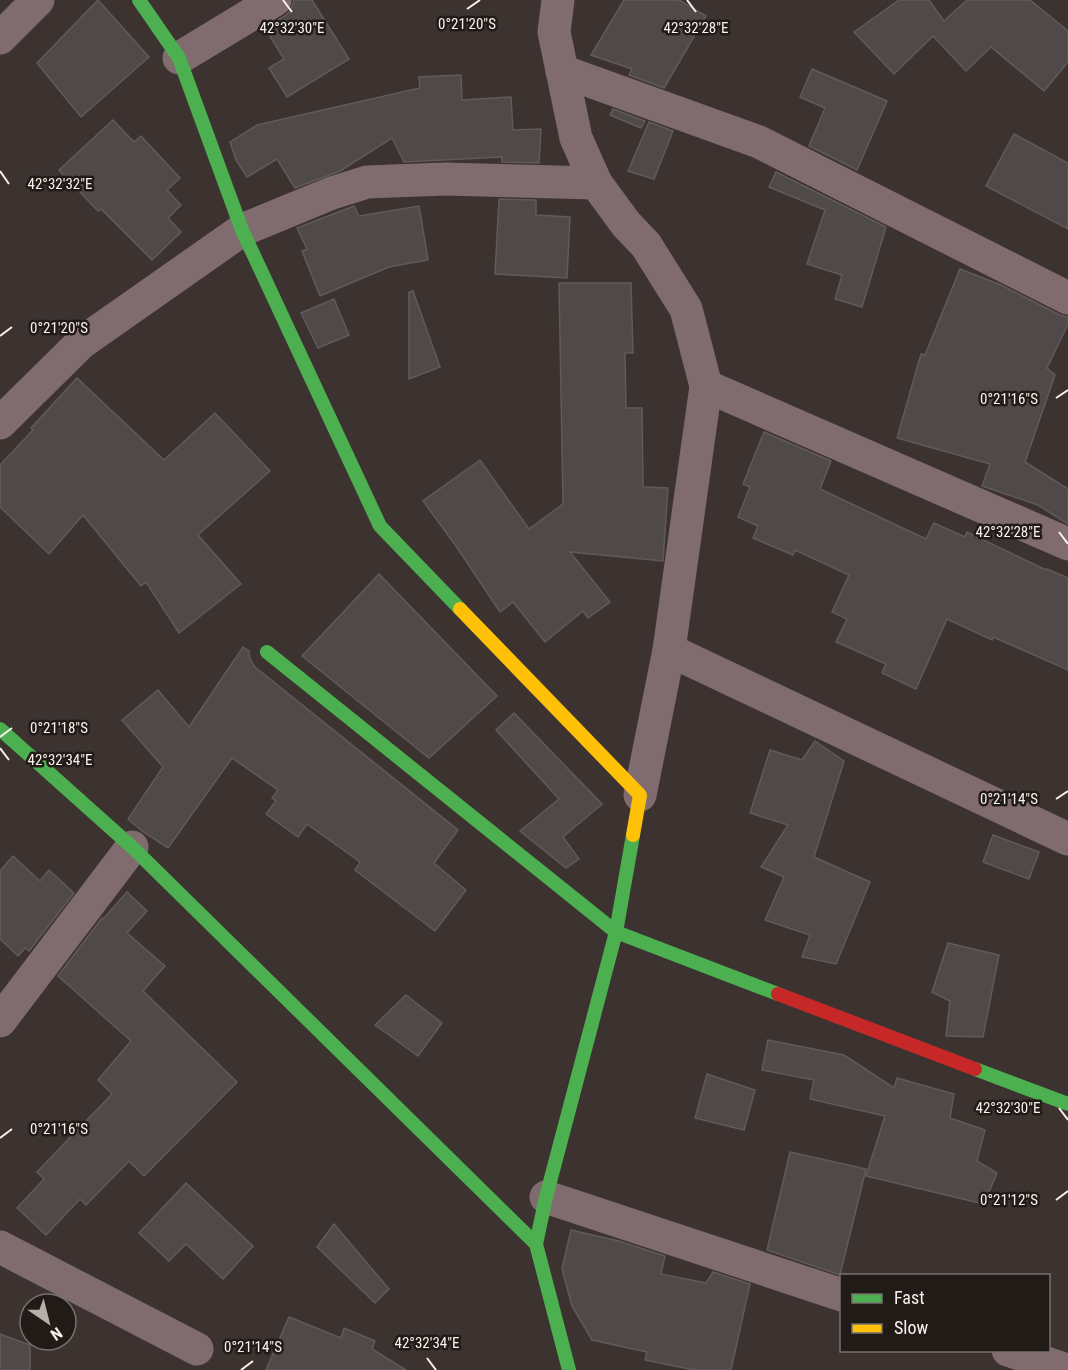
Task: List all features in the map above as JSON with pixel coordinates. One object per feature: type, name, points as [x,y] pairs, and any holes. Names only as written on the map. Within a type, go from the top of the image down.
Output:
[{"type":"street","points":[[0,38],[38,0]]},
{"type":"street","points":[[139,0],[179,58],[242,230],[380,526],[640,795]]},
{"type":"street","points":[[179,58],[275,0]]},
{"type":"street","points":[[558,0],[554,32],[576,138],[596,183],[626,224],[646,245],[686,309],[706,386],[669,650],[616,932],[546,1197],[536,1244],[569,1370]]},
{"type":"street","points":[[562,71],[759,142],[1068,298]]},
{"type":"street","points":[[0,423],[81,343],[242,230],[332,193],[367,182],[445,179],[596,183]]},
{"type":"street","points":[[706,386],[1068,544]]},
{"type":"street","points":[[669,650],[1068,839]]},
{"type":"street","points":[[267,652],[616,932],[1068,1104]]},
{"type":"street","points":[[0,729],[132,847],[536,1244]]},
{"type":"street","points":[[0,1021],[132,847]]},
{"type":"street","points":[[546,1197],[840,1294]]},
{"type":"street","points":[[0,1247],[197,1349]]},
{"type":"street","points":[[1014,1352],[1067,1370]]},
{"type":"building","points":[[98,0],[149,57],[81,117],[37,63]]},
{"type":"building","points":[[294,0],[312,0],[349,59],[287,97],[269,68],[284,59],[265,28],[285,16],[291,10]]},
{"type":"building","points":[[624,0],[679,0],[706,16],[664,88],[629,75],[632,69],[591,55]]},
{"type":"building","points":[[899,0],[929,0],[944,21],[967,0],[1030,0],[1068,31],[1068,62],[1044,91],[991,47],[966,71],[933,36],[894,74],[854,32]]},
{"type":"building","points":[[812,69],[887,101],[857,170],[809,146],[825,108],[800,97]]},
{"type":"building","points":[[461,75],[462,100],[511,97],[513,130],[541,129],[539,163],[502,162],[502,157],[404,162],[392,138],[340,171],[295,188],[277,159],[247,177],[236,160],[230,142],[257,125],[420,88],[419,77]]},
{"type":"building","points":[[613,109],[645,121],[641,128],[610,115]]},
{"type":"building","points":[[113,120],[134,142],[141,136],[180,178],[167,190],[181,205],[168,218],[181,232],[152,260],[101,209],[98,211],[59,170]]},
{"type":"building","points":[[649,122],[673,131],[654,179],[628,171]]},
{"type":"building","points":[[1014,134],[1068,163],[1068,229],[986,186]]},
{"type":"building","points":[[776,172],[886,227],[862,307],[835,299],[842,275],[807,264],[825,210],[769,187]]},
{"type":"building","points":[[499,199],[536,200],[536,215],[570,217],[567,278],[495,274]]},
{"type":"building","points":[[354,206],[359,216],[419,206],[428,260],[389,267],[320,296],[302,251],[307,249],[297,228]]},
{"type":"building","points":[[960,269],[1001,285],[1068,317],[1068,324],[1047,368],[1055,375],[1025,462],[1068,489],[1068,524],[1038,505],[982,486],[990,464],[897,438],[921,354],[925,355]]},
{"type":"building","points":[[559,283],[631,283],[633,353],[625,353],[626,408],[642,408],[643,487],[668,488],[663,561],[570,552],[610,602],[588,618],[583,611],[545,642],[513,602],[500,612],[423,501],[480,460],[529,529],[563,504]]},
{"type":"building","points":[[413,291],[440,367],[409,379],[409,292]]},
{"type":"building","points":[[334,299],[349,335],[318,348],[301,313]]},
{"type":"building","points":[[77,378],[164,460],[215,413],[270,471],[198,535],[241,584],[179,633],[146,582],[141,586],[83,515],[49,554],[0,507],[0,465]]},
{"type":"building","points":[[764,432],[831,461],[820,489],[926,539],[934,523],[965,537],[967,532],[1046,570],[1068,578],[1068,670],[993,637],[992,640],[947,619],[916,689],[882,673],[886,664],[836,642],[847,619],[832,612],[849,575],[795,550],[793,555],[753,538],[758,526],[738,517],[750,487],[743,484]]},
{"type":"building","points":[[379,574],[497,696],[429,758],[302,656]]},
{"type":"building","points":[[243,647],[249,651],[250,659],[255,667],[458,830],[434,863],[466,890],[435,931],[355,870],[360,862],[307,824],[298,837],[266,814],[276,801],[272,798],[278,790],[232,758],[168,848],[128,819],[163,767],[122,720],[158,690],[189,727]]},
{"type":"building","points":[[514,713],[602,804],[563,837],[579,859],[566,868],[520,831],[559,799],[496,730]]},
{"type":"building","points":[[815,741],[844,761],[814,857],[870,882],[836,964],[802,957],[810,935],[765,920],[784,877],[761,867],[788,825],[750,813],[770,750],[802,760]]},
{"type":"building","points":[[993,835],[1039,852],[1029,879],[983,862]]},
{"type":"building","points":[[13,856],[40,881],[49,870],[74,893],[29,951],[25,948],[18,956],[0,939],[0,871]]},
{"type":"building","points":[[127,892],[147,911],[127,933],[165,966],[143,991],[237,1082],[144,1176],[129,1161],[86,1205],[80,1199],[46,1235],[17,1208],[44,1179],[37,1172],[112,1094],[98,1080],[131,1041],[58,976],[102,918]]},
{"type":"building","points":[[948,943],[999,955],[983,1037],[946,1036],[950,1001],[932,992]]},
{"type":"building","points":[[406,995],[442,1023],[418,1056],[375,1025]]},
{"type":"building","points":[[768,1040],[844,1055],[894,1088],[897,1078],[954,1094],[950,1118],[985,1130],[977,1161],[997,1173],[984,1204],[866,1176],[885,1116],[810,1099],[814,1080],[762,1070]]},
{"type":"building","points":[[707,1074],[755,1090],[744,1130],[695,1118]]},
{"type":"building","points":[[790,1152],[866,1169],[840,1275],[767,1250]]},
{"type":"building","points":[[186,1183],[253,1246],[223,1279],[186,1244],[169,1261],[139,1233]]},
{"type":"building","points":[[334,1224],[389,1289],[375,1303],[317,1247]]},
{"type":"building","points":[[571,1230],[619,1241],[665,1256],[661,1274],[706,1283],[713,1272],[750,1284],[731,1370],[694,1370],[645,1360],[647,1352],[592,1340],[572,1306],[562,1269]]},
{"type":"building","points":[[289,1317],[341,1338],[344,1328],[375,1341],[372,1349],[406,1370],[266,1370]]},
{"type":"building","points":[[0,1334],[18,1341],[18,1352],[30,1352],[30,1370],[0,1370]]},
{"type":"traffic: fast","points":[[139,0],[179,58],[242,230],[380,526],[460,609]]},
{"type":"traffic: fast","points":[[267,652],[616,932],[778,994]]},
{"type":"traffic: fast","points":[[0,729],[132,847],[536,1244],[569,1370]]},
{"type":"traffic: fast","points":[[536,1244],[546,1197],[616,932],[633,835]]},
{"type":"traffic: fast","points":[[975,1069],[1068,1104]]},
{"type":"traffic: slow","points":[[460,609],[640,795],[633,835]]},
{"type":"traffic: jam","points":[[778,994],[975,1069]]}]
